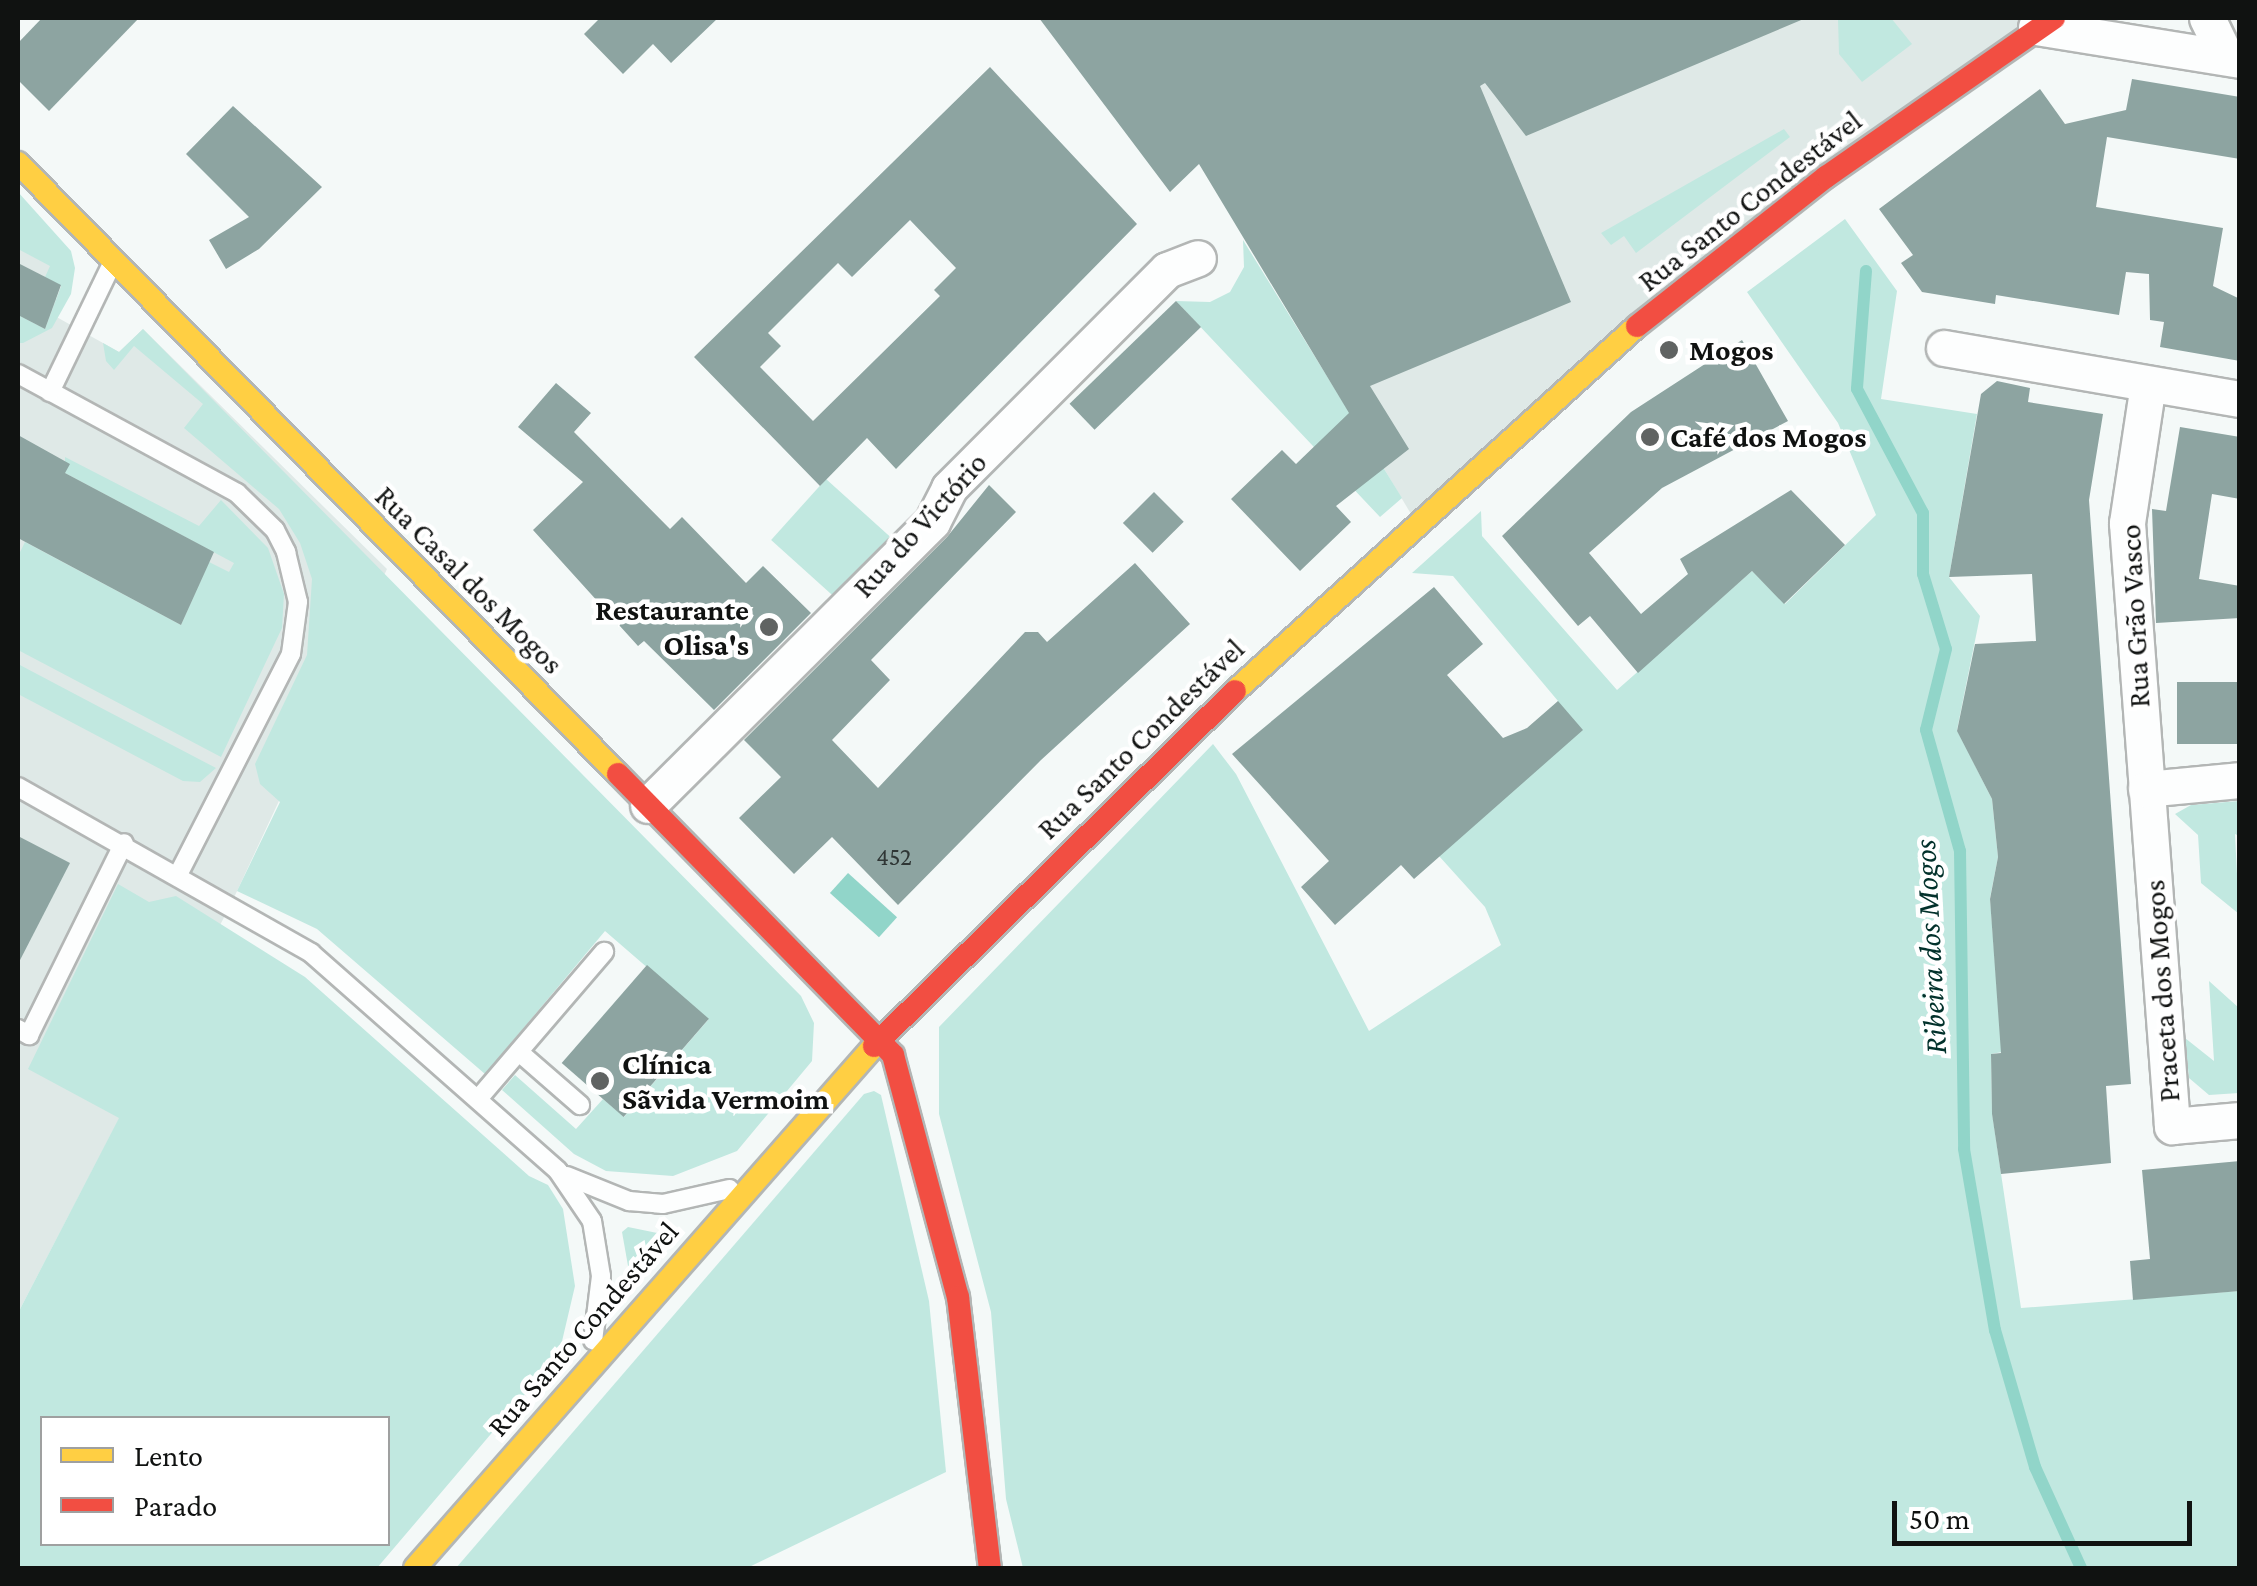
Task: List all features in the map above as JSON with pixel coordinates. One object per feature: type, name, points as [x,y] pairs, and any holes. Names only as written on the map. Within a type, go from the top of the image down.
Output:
[{"type":"street","points":[[2207,18],[2232,59]]},
{"type":"street","points":[[2045,22],[2232,59]]},
{"type":"street","name":"Rua Santo Condestável","points":[[415,1568],[879,1038],[1311,617],[1662,304],[2045,22]]},
{"type":"street","name":"Rua Casal dos Mogos","points":[[18,163],[879,1038],[901,1072],[958,1297],[990,1568]]},
{"type":"street","name":"Rua do Victório","points":[[648,805],[932,522],[949,488],[1140,298],[1174,265],[1198,258]]},
{"type":"street","points":[[1944,348],[2240,400]]},
{"type":"street","name":"Rua Grão Vasco","points":[[2146,788],[2127,523],[2148,384]]},
{"type":"street","points":[[2146,788],[2240,780]]},
{"type":"street","name":"Praceta dos Mogos","points":[[2146,788],[2172,1126],[2240,1120]]},
{"type":"lane","points":[[50,392],[114,261]]},
{"type":"lane","points":[[18,374],[238,493],[275,530],[295,579],[291,654],[179,873]]},
{"type":"lane","points":[[18,787],[179,873],[328,965],[558,1170],[592,1220],[598,1251],[590,1368]]},
{"type":"lane","points":[[18,1029],[29,1035],[124,844]]},
{"type":"lane","points":[[478,1099],[604,952]]},
{"type":"lane","points":[[518,1052],[580,1105]]},
{"type":"lane","points":[[558,1170],[629,1201],[662,1204],[748,1184]]},
{"type":"shaded area","points":[[1115,18],[2039,18],[1414,519]]},
{"type":"shaded area","points":[[1838,18],[1891,18],[1912,44],[1862,82],[1839,54]]},
{"type":"shaded area","points":[[1784,129],[1790,137],[1636,253],[1624,236],[1611,245],[1601,233]]},
{"type":"shaded area","points":[[18,192],[63,263],[53,315],[119,352],[143,329],[387,569],[231,904],[18,1313]]},
{"type":"shaded area","points":[[18,192],[71,251],[75,268],[71,294],[52,328],[23,343],[18,343],[18,308],[20,316],[45,329],[61,286],[45,277],[50,266],[18,249]]},
{"type":"shaded area","points":[[1845,219],[1897,291],[1881,399],[1977,414],[1949,577],[1980,616],[1957,730],[1992,799],[1998,857],[1990,898],[2002,1052],[1991,1054],[1992,1113],[2021,1308],[2239,1291],[2239,1568],[1023,1568],[1006,1499],[991,1312],[939,1114],[939,1027],[1213,744],[1236,774],[1369,1031],[1501,945],[1485,907],[1439,856],[1558,701],[1453,576],[1412,573],[1481,511],[1482,536],[1617,690],[1752,571],[1785,604],[1876,515],[1838,423],[1747,292]]},
{"type":"shaded area","points":[[1243,240],[1402,498],[1380,517],[1176,301],[1210,302],[1230,292],[1244,267]]},
{"type":"shaded area","points":[[143,329],[801,996],[814,1023],[812,1061],[737,1151],[673,1176],[606,1171],[574,1154],[502,1090],[515,1075],[576,1129],[603,1099],[624,1117],[708,1020],[605,931],[485,1074],[317,929],[237,891],[280,802],[260,784],[255,764],[307,655],[312,579],[300,543],[279,509],[184,428],[203,404],[134,346],[114,370],[106,361],[103,343],[119,352]]},
{"type":"shaded area","points":[[65,457],[199,526],[221,500],[268,548],[284,594],[282,628],[221,757],[18,650],[18,556],[25,542],[181,625],[209,562],[229,572],[234,563],[65,473]]},
{"type":"shaded area","points":[[826,479],[893,539],[838,600],[771,540]]},
{"type":"shaded area","points":[[18,664],[216,768],[200,782],[183,781],[18,694]]},
{"type":"shaded area","points":[[2239,801],[2239,836],[2235,834],[2239,914],[2201,883],[2198,835],[2175,814],[2191,805]]},
{"type":"shaded area","points":[[848,873],[897,917],[879,937],[830,893]]},
{"type":"shaded area","points":[[118,884],[149,902],[176,896],[305,977],[529,1176],[548,1185],[563,1209],[575,1286],[559,1354],[377,1568],[18,1568],[18,1313],[119,1118],[28,1069]]},
{"type":"shaded area","points":[[2209,981],[2239,1008],[2239,1093],[2209,1095],[2189,1078],[2185,1038],[2214,1061]]},
{"type":"shaded area","points":[[874,1091],[881,1095],[929,1301],[946,1472],[747,1568],[456,1568],[864,1094]]},
{"type":"shaded area","points":[[628,1227],[667,1235],[630,1277],[622,1232]]},
{"type":"building","points":[[42,18],[139,18],[49,111],[18,80],[18,43]]},
{"type":"building","points":[[600,18],[718,18],[671,63],[653,44],[623,74],[584,34]]},
{"type":"building","points":[[1039,18],[1806,18],[1526,136],[1485,83],[1480,86],[1571,302],[1370,386],[1409,449],[1336,506],[1351,522],[1300,571],[1231,499],[1282,450],[1296,464],[1349,413],[1199,164],[1170,192]]},
{"type":"building","points":[[990,67],[1137,224],[896,469],[867,438],[820,486],[694,357]],"holes":[[[910,220],[956,268],[934,290],[940,296],[813,421],[760,367],[781,346],[768,333],[838,263],[852,277]]]},
{"type":"building","points":[[2132,79],[2240,97],[2240,159],[2107,137],[2096,207],[2223,228],[2213,286],[2240,299],[2240,361],[2160,347],[2164,322],[2150,320],[2149,274],[2126,272],[2119,315],[1996,295],[1995,304],[1922,292],[1901,263],[1913,255],[1879,209],[2040,89],[2065,124],[2126,110]]},
{"type":"building","points":[[233,106],[322,187],[259,249],[226,269],[209,240],[249,217],[186,154]]},
{"type":"building","points":[[18,263],[61,285],[45,329],[18,315]]},
{"type":"building","points":[[1176,301],[1201,327],[1095,430],[1070,404]]},
{"type":"building","points":[[1742,340],[1788,421],[1662,488],[1589,553],[1641,614],[1688,574],[1680,559],[1791,490],[1845,545],[1784,604],[1752,571],[1638,673],[1590,616],[1578,626],[1502,536],[1631,412]]},
{"type":"building","points":[[1997,381],[2030,388],[2028,402],[2103,414],[2089,500],[2131,1084],[2106,1086],[2111,1163],[2001,1174],[1992,1114],[1991,1054],[2001,1053],[1990,899],[1998,857],[1992,799],[1957,731],[1975,644],[2036,641],[2032,574],[1949,577],[1981,394]]},
{"type":"building","points":[[556,383],[591,413],[574,432],[670,529],[682,517],[746,583],[763,566],[811,613],[714,710],[644,641],[638,646],[533,530],[583,482],[518,427]]},
{"type":"building","points":[[2180,427],[2240,437],[2240,499],[2212,494],[2199,579],[2240,586],[2240,618],[2156,623],[2152,509],[2166,511]]},
{"type":"building","points":[[18,435],[70,464],[65,473],[214,552],[181,625],[18,538]]},
{"type":"building","points":[[989,485],[1016,512],[871,660],[890,680],[832,740],[878,788],[1025,632],[1038,632],[1047,642],[1135,563],[1190,624],[1041,760],[898,905],[832,837],[794,874],[739,818],[781,777],[744,740],[947,537]]},
{"type":"building","points":[[1154,492],[1184,522],[1153,553],[1123,523]]},
{"type":"building","points":[[1434,587],[1483,644],[1447,675],[1503,738],[1527,728],[1558,701],[1583,730],[1414,879],[1401,865],[1335,925],[1301,887],[1329,861],[1232,754]]},
{"type":"building","points":[[2177,682],[2240,682],[2240,744],[2177,744]]},
{"type":"building","points":[[18,836],[70,863],[18,964]]},
{"type":"building","points":[[647,965],[709,1019],[624,1117],[562,1063]]},
{"type":"building","points":[[2240,1161],[2240,1291],[2133,1300],[2130,1261],[2150,1259],[2142,1170]]},
{"type":"waterway","name":"Ribeira dos Mogos","points":[[1866,271],[1857,389],[1923,513],[1923,574],[1946,649],[1926,730],[1960,851],[1964,1149],[1995,1330],[2035,1467],[2081,1568]]},
{"type":"traffic: slow","points":[[18,163],[618,774]]},
{"type":"traffic: slow","points":[[1235,691],[1637,326]]},
{"type":"traffic: slow","points":[[415,1568],[874,1046]]},
{"type":"traffic: jam","points":[[1637,326],[1826,177],[2054,18]]},
{"type":"traffic: jam","points":[[874,1046],[1235,691]]},
{"type":"traffic: jam","points":[[618,774],[893,1055],[958,1297],[990,1568]]},
{"type":"place","name":"Mogos","points":[[1669,350]]},
{"type":"place","name":"Café dos Mogos","points":[[1650,437]]},
{"type":"place","name":"Restaurante Olisa's","points":[[769,627]]},
{"type":"place","name":"Clínica Sãvida Vermoim","points":[[600,1081]]}]
